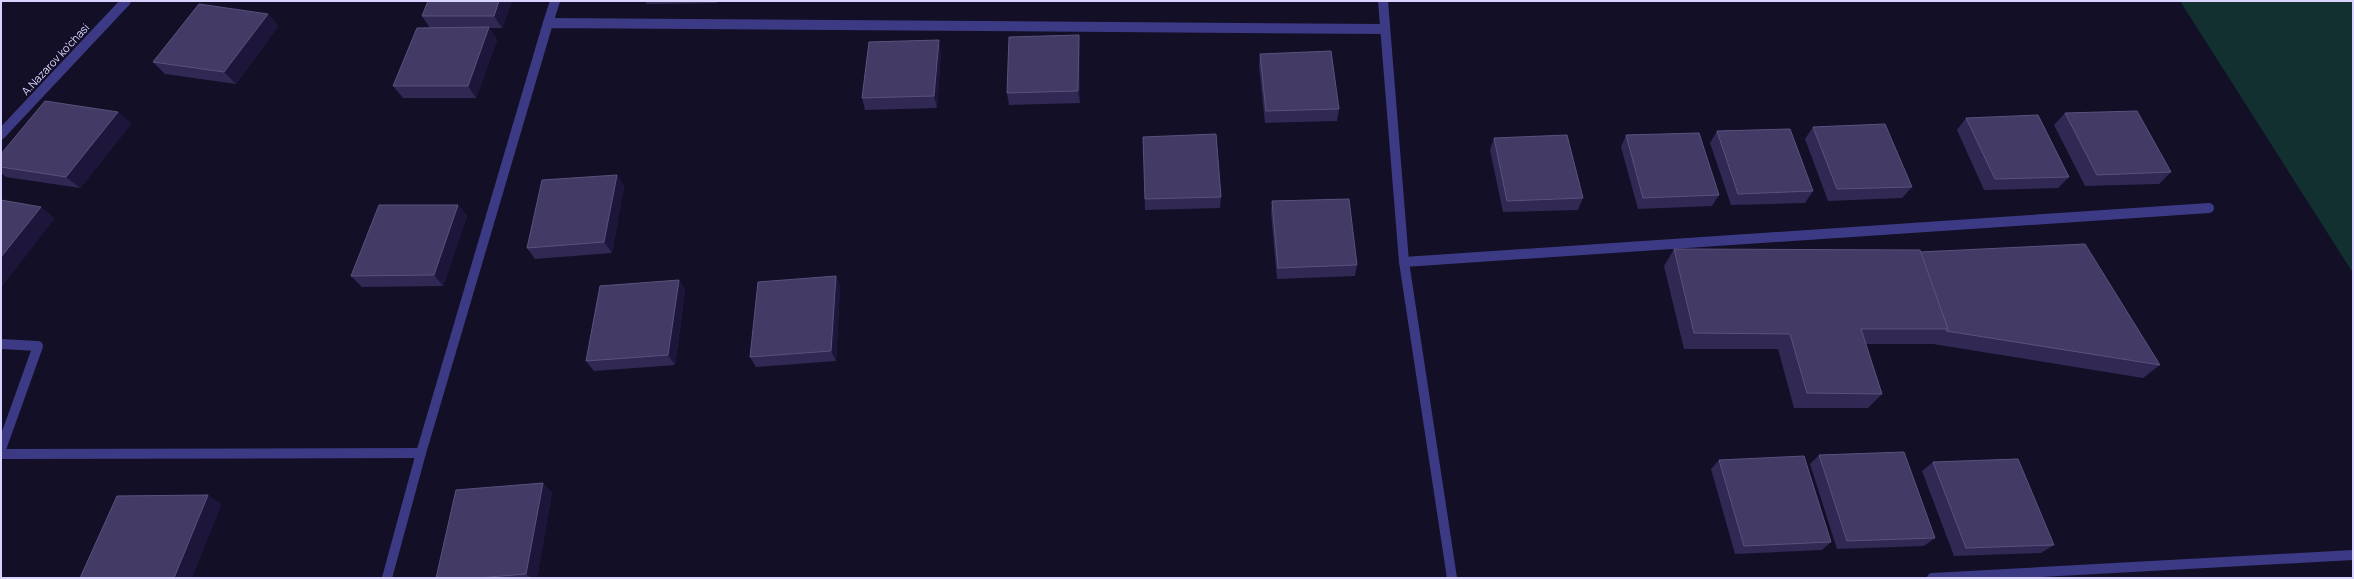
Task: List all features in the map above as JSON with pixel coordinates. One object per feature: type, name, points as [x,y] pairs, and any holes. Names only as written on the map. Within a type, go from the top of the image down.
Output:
[{"type":"street","name":"A.Nazarov ko'chasi","points":[[1,134],[126,1]]},
{"type":"street","points":[[386,578],[421,453],[555,1]]},
{"type":"street","points":[[1383,1],[1404,262],[1452,578]]},
{"type":"street","points":[[548,23],[1385,29]]},
{"type":"street","points":[[1404,262],[2209,208]]},
{"type":"street","points":[[1,344],[38,346],[1,449]]},
{"type":"street","points":[[1,454],[421,453]]},
{"type":"street","points":[[1932,578],[2353,555]]},
{"type":"green space","points":[[2180,1],[2353,1],[2353,273]]},
{"type":"building","points":[[428,1],[499,1],[494,16],[422,16]]},
{"type":"building","points":[[199,4],[268,14],[224,72],[153,62]]},
{"type":"building","points":[[489,27],[468,86],[393,86],[417,28]]},
{"type":"building","points":[[1079,35],[1078,91],[1007,93],[1009,37]]},
{"type":"building","points":[[939,40],[934,96],[862,98],[869,42]]},
{"type":"building","points":[[1331,51],[1339,109],[1266,111],[1260,54]]},
{"type":"building","points":[[45,101],[118,112],[66,177],[1,167],[1,154]]},
{"type":"building","points":[[2137,111],[2171,172],[2097,175],[2065,113]]},
{"type":"building","points":[[2038,115],[2069,177],[1995,179],[1966,118]]},
{"type":"building","points":[[1885,124],[1912,187],[1837,189],[1813,127]]},
{"type":"building","points":[[1790,129],[1813,191],[1738,194],[1717,131]]},
{"type":"building","points":[[1699,133],[1719,195],[1643,198],[1626,135]]},
{"type":"building","points":[[1216,134],[1221,197],[1145,199],[1143,137]]},
{"type":"building","points":[[1567,135],[1583,198],[1507,201],[1494,138]]},
{"type":"building","points":[[617,175],[604,242],[527,248],[542,180]]},
{"type":"building","points":[[1349,199],[1357,265],[1278,268],[1272,201]]},
{"type":"building","points":[[1,200],[41,207],[1,257]]},
{"type":"building","points":[[379,205],[458,205],[434,275],[351,276]]},
{"type":"building","points":[[2085,244],[2160,365],[1946,331],[1948,329],[1920,252]]},
{"type":"building","points":[[1674,249],[1920,250],[1948,329],[1861,329],[1882,394],[1807,393],[1790,334],[1694,333]]},
{"type":"building","points":[[836,276],[831,351],[750,357],[758,282]]},
{"type":"building","points":[[679,280],[668,355],[586,361],[600,286]]},
{"type":"building","points":[[1904,452],[1935,538],[1847,541],[1819,455]]},
{"type":"building","points":[[1804,456],[1831,542],[1744,546],[1719,460]]},
{"type":"building","points":[[2018,459],[2054,545],[1966,548],[1933,462]]},
{"type":"building","points":[[543,483],[526,574],[477,578],[436,578],[456,490]]},
{"type":"building","points":[[208,495],[174,578],[80,578],[117,496]]}]
